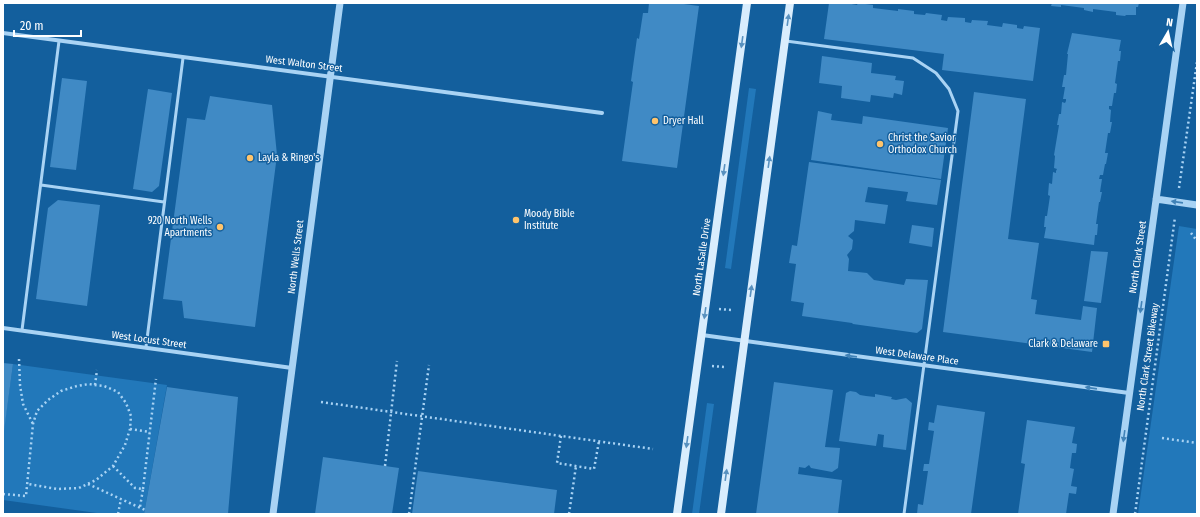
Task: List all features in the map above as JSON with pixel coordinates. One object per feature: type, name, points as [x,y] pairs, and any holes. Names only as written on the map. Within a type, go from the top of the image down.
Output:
[{"type":"main road","name":"North LaSalle Drive","points":[[677,514],[748,3]]},
{"type":"main road","points":[[721,514],[790,3]]},
{"type":"street","name":"North Wells Street","points":[[273,514],[340,3]]},
{"type":"street","name":"North Clark Street","points":[[1113,514],[1183,3]]},
{"type":"street","name":"West Walton Street","points":[[3,34],[602,114]]},
{"type":"street","points":[[1156,199],[1197,205]]},
{"type":"street","name":"West Locust Street","points":[[3,328],[292,368]]},
{"type":"street","name":"West Delaware Place","points":[[702,335],[1130,393]]},
{"type":"lane","points":[[22,330],[59,41]]},
{"type":"lane","points":[[785,41],[913,58],[936,73],[949,89],[958,111],[904,514]]},
{"type":"lane","points":[[146,347],[183,58]]},
{"type":"lane","points":[[41,185],[164,202]]},
{"type":"path","points":[[1177,202],[1197,62]]},
{"type":"path","name":"North Clark Street Bikeway","points":[[1135,514],[1177,202]]},
{"type":"path","points":[[1191,233],[1197,241]]},
{"type":"path","points":[[718,309],[731,310]]},
{"type":"path","points":[[19,359],[20,385],[23,404],[33,424]]},
{"type":"path","points":[[385,466],[397,361]]},
{"type":"path","points":[[409,514],[429,365]]},
{"type":"path","points":[[710,365],[725,367]]},
{"type":"path","points":[[95,385],[97,370]]},
{"type":"path","points":[[140,507],[156,379]]},
{"type":"path","points":[[3,494],[26,496],[33,424],[37,411],[48,400],[61,391],[89,384],[104,386],[118,392],[126,403],[131,416],[130,429],[125,445],[113,466],[96,480],[79,488],[57,489],[28,484]]},
{"type":"path","points":[[321,402],[653,449]]},
{"type":"path","points":[[130,429],[150,432]]},
{"type":"path","points":[[561,436],[557,463],[594,469],[599,441]]},
{"type":"path","points":[[1162,438],[1197,443]]},
{"type":"path","points":[[113,466],[135,488],[143,489]]},
{"type":"path","points":[[569,514],[576,466]]},
{"type":"path","points":[[88,484],[145,510]]},
{"type":"path","points":[[118,514],[121,499]]},
{"type":"shaded area","points":[[749,88],[756,89],[731,269],[725,268]]},
{"type":"shaded area","points":[[1179,226],[1197,229],[1197,514],[1138,514]]},
{"type":"shaded area","points":[[13,364],[167,385],[144,514],[104,514],[3,500],[3,435]]},
{"type":"shaded area","points":[[707,403],[714,404],[699,514],[692,514]]},
{"type":"building","name":"Dryer Hall","points":[[649,3],[676,3],[699,6],[677,168],[622,161],[633,82],[631,81],[637,38],[639,39],[643,13],[648,13]]},
{"type":"building","points":[[829,3],[846,3],[857,5],[858,3],[873,5],[873,8],[914,11],[914,14],[925,15],[926,13],[942,15],[941,20],[947,21],[948,17],[965,18],[965,22],[971,23],[972,20],[988,21],[987,25],[1002,27],[1003,23],[1017,25],[1017,28],[1023,29],[1024,26],[1040,28],[1033,81],[942,70],[944,54],[824,39]]},
{"type":"building","points":[[1052,3],[1139,3],[1138,7],[1136,7],[1136,15],[1125,16],[1116,15],[1116,12],[1093,9],[1093,12],[1084,10],[1084,8],[1061,5],[1061,7],[1051,6]]},
{"type":"building","points":[[1072,33],[1121,40],[1119,51],[1121,51],[1120,61],[1118,61],[1115,83],[1117,84],[1116,93],[1114,93],[1112,106],[1109,106],[1109,109],[1111,110],[1110,122],[1112,122],[1110,133],[1108,133],[1105,153],[1108,153],[1103,175],[1100,175],[1099,179],[1102,179],[1100,192],[1102,192],[1096,224],[1098,224],[1097,235],[1095,235],[1094,245],[1044,238],[1046,227],[1044,227],[1045,216],[1047,216],[1050,196],[1048,195],[1049,183],[1052,184],[1053,172],[1056,173],[1057,169],[1054,168],[1054,155],[1059,125],[1057,125],[1059,114],[1061,114],[1062,102],[1065,103],[1066,101],[1066,99],[1063,99],[1065,87],[1062,87],[1064,75],[1066,75],[1067,54]]},
{"type":"building","points":[[822,56],[872,63],[871,73],[896,76],[895,80],[904,81],[902,95],[894,93],[893,98],[871,95],[870,102],[841,98],[842,86],[819,83]]},
{"type":"building","points":[[62,78],[87,81],[76,170],[50,167]]},
{"type":"building","points":[[148,89],[172,93],[159,186],[152,192],[133,189]]},
{"type":"building","points":[[974,92],[1026,99],[1008,239],[1039,243],[1031,299],[1037,300],[1035,314],[1081,320],[1083,306],[1097,308],[1092,352],[943,332]]},
{"type":"building","name":"920 North Wells Apartments","points":[[210,96],[272,105],[277,155],[255,327],[184,318],[182,301],[163,299],[187,118],[205,120]]},
{"type":"building","name":"Christ the Savior Orthodox Church","points":[[818,111],[832,114],[831,120],[862,124],[863,116],[948,128],[941,179],[811,160]]},
{"type":"building","points":[[809,162],[941,180],[937,205],[906,201],[908,192],[868,187],[865,202],[888,205],[885,224],[855,220],[854,231],[848,236],[853,240],[852,249],[847,255],[849,259],[848,271],[867,273],[874,280],[904,285],[906,279],[928,280],[922,329],[917,333],[802,316],[804,303],[791,301],[796,264],[789,263],[792,245],[797,246]]},
{"type":"building","points":[[58,200],[100,205],[87,306],[36,299],[48,208]]},
{"type":"building","points":[[912,225],[934,228],[932,247],[909,243]]},
{"type":"building","points":[[1091,251],[1108,252],[1101,303],[1084,301]]},
{"type":"building","points":[[3,363],[13,364],[4,431],[3,431]]},
{"type":"building","points":[[774,382],[833,390],[825,447],[840,448],[838,468],[832,472],[811,468],[809,465],[805,468],[799,467],[798,474],[842,480],[838,514],[756,514]]},
{"type":"building","points":[[167,387],[238,397],[228,514],[144,514]]},
{"type":"building","points":[[850,391],[866,396],[875,397],[875,394],[892,397],[891,399],[896,400],[906,398],[912,403],[906,450],[883,447],[884,435],[878,434],[876,446],[839,441],[846,393]]},
{"type":"building","points":[[937,405],[985,412],[971,514],[917,514],[918,504],[923,505],[928,471],[923,471],[924,464],[929,464],[934,431],[928,430],[929,422],[934,423]]},
{"type":"building","points":[[1027,420],[1075,427],[1072,443],[1077,444],[1076,453],[1072,453],[1070,468],[1074,469],[1071,486],[1077,487],[1076,494],[1069,493],[1066,514],[1018,514],[1025,464],[1021,463]]},
{"type":"building","points":[[323,457],[399,468],[392,514],[315,514]]},
{"type":"building","points":[[418,471],[557,490],[554,514],[412,514]]},
{"type":"place","name":"Dryer Hall","points":[[655,121]]},
{"type":"place","name":"Christ the Savior Orthodox Church","points":[[880,144]]},
{"type":"place","name":"Layla & Ringo's","points":[[250,158]]},
{"type":"place","name":"Moody Bible Institute","points":[[516,220]]},
{"type":"place","name":"920 North Wells Apartments","points":[[220,227]]},
{"type":"place","name":"Clark & Delaware","points":[[1106,344]]}]
